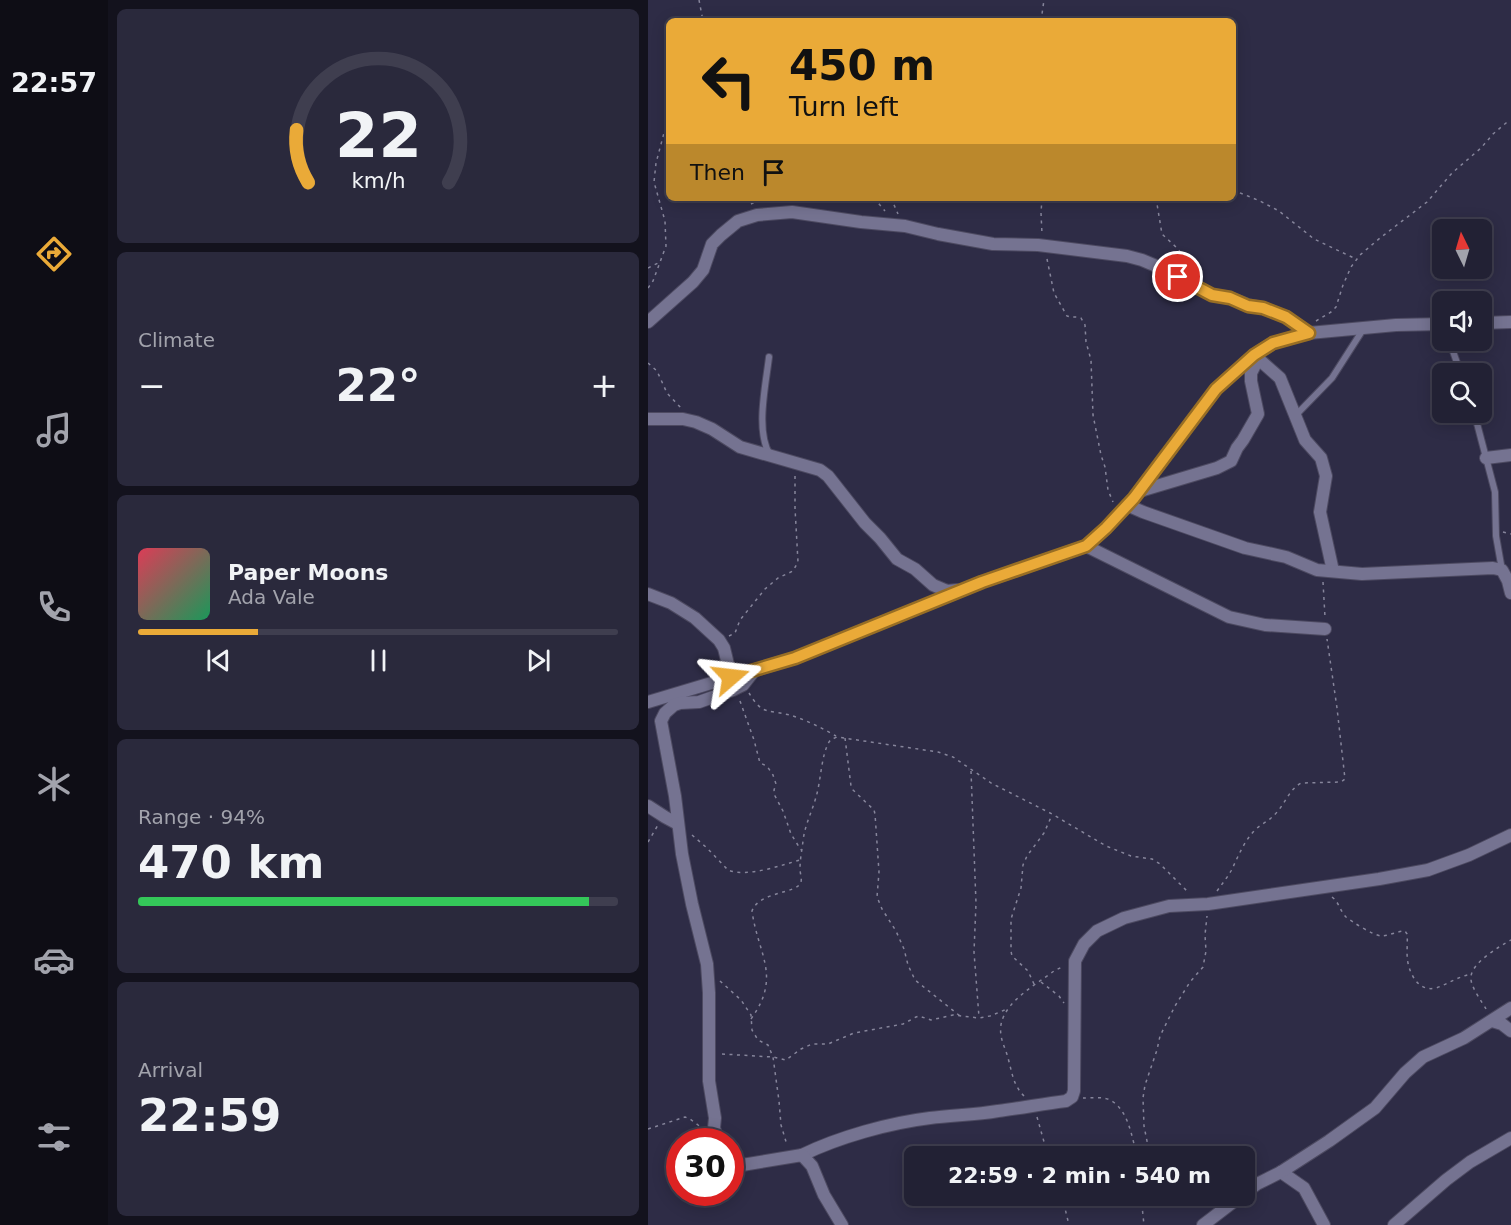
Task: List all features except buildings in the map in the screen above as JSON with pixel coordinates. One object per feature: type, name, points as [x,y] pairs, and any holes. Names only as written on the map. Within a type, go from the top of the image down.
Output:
[{"type":"street","points":[[648,322],[704,270],[712,244],[720,234],[738,221],[758,215],[792,212],[901,226],[993,244],[1041,246],[1127,256],[1161,268],[1212,295],[1230,298],[1286,317],[1306,331]]},
{"type":"street","points":[[1492,323],[1511,322]]},
{"type":"street","points":[[714,1128],[715,1118],[709,1081],[708,971],[684,864],[675,795],[661,721],[665,712],[680,702],[699,702],[736,684],[756,670],[795,658],[964,590],[1086,546],[1140,491],[1216,389],[1273,343],[1306,331],[1432,325]]},
{"type":"street","points":[[1256,357],[1280,378],[1305,440],[1321,458],[1326,476],[1320,512],[1328,571]]},
{"type":"street","points":[[1140,491],[1217,468],[1231,461],[1258,414],[1251,381],[1256,357]]},
{"type":"street","points":[[648,419],[683,418],[712,429],[740,447],[820,470],[828,476],[897,559],[915,569],[933,585],[947,591],[964,590]]},
{"type":"street","points":[[1486,458],[1511,455]]},
{"type":"street","points":[[1127,505],[1245,548],[1286,557],[1317,570],[1362,574],[1493,568],[1502,570],[1511,593]]},
{"type":"street","points":[[1086,546],[1229,617],[1265,625],[1325,629]]},
{"type":"street","points":[[648,594],[671,603],[695,618],[719,640],[736,684]]},
{"type":"street","points":[[648,702],[736,684]]},
{"type":"street","points":[[648,806],[678,824]]},
{"type":"street","points":[[744,1165],[797,1156],[852,1136],[927,1119],[1066,1101],[1072,1097],[1074,1091],[1075,961],[1084,944],[1097,931],[1124,918],[1169,906],[1203,904],[1428,870],[1469,855],[1511,835]]},
{"type":"street","points":[[1255,1186],[1281,1172],[1375,1108],[1405,1073],[1423,1057],[1464,1038],[1511,1008]]},
{"type":"street","points":[[1492,1021],[1502,1024],[1511,1031]]},
{"type":"street","points":[[1394,1225],[1446,1179],[1511,1138]]},
{"type":"street","points":[[797,1156],[812,1166],[824,1195],[842,1225]]},
{"type":"street","points":[[1281,1172],[1304,1188],[1324,1225]]},
{"type":"street","points":[[1203,1225],[1228,1206]]},
{"type":"lane","points":[[1295,417],[1332,378],[1365,328]]},
{"type":"lane","points":[[769,357],[763,434],[764,443],[771,455]]},
{"type":"lane","points":[[1477,423],[1495,492],[1496,536],[1502,570]]},
{"type":"path","points":[[699,0],[703,18]]},
{"type":"path","points":[[1041,18],[1044,0]]},
{"type":"path","points":[[700,18],[702,14]]},
{"type":"path","points":[[1306,331],[1336,307],[1343,285],[1357,259],[1426,202],[1452,173],[1481,148],[1493,134],[1506,123],[1511,122]]},
{"type":"path","points":[[648,288],[653,281],[666,246],[667,233],[654,182],[656,163],[666,125]]},
{"type":"path","points":[[1236,191],[1279,211],[1314,238],[1357,259]]},
{"type":"path","points":[[877,201],[901,226]]},
{"type":"path","points":[[892,201],[901,226]]},
{"type":"path","points":[[1042,201],[1041,246],[1050,270],[1054,293],[1067,316],[1081,318],[1085,325],[1086,342],[1091,360],[1093,415],[1115,519]]},
{"type":"path","points":[[1156,201],[1162,234],[1202,278]]},
{"type":"path","points":[[648,268],[660,262]]},
{"type":"path","points":[[648,363],[657,371],[667,393],[693,421]]},
{"type":"path","points":[[724,648],[726,639],[735,633],[740,620],[752,603],[765,588],[778,578],[793,571],[798,562],[795,463]]},
{"type":"path","points":[[1203,904],[1226,878],[1256,829],[1270,820],[1280,809],[1290,791],[1301,783],[1341,782],[1345,779],[1325,629],[1328,571]]},
{"type":"path","points":[[736,684],[763,710],[777,712],[813,724],[837,737],[938,752],[953,757],[990,783],[1052,814],[1106,846],[1131,856],[1152,859],[1203,904],[1206,951],[1203,967],[1190,982],[1175,1006],[1160,1036],[1145,1085],[1143,1098],[1148,1146]]},
{"type":"path","points":[[736,684],[760,763],[767,766],[773,775],[776,784],[775,796],[791,834],[802,851]]},
{"type":"path","points":[[751,1019],[760,1005],[767,973],[752,911],[759,900],[800,885],[804,832],[816,798],[829,742],[837,737]]},
{"type":"path","points":[[844,737],[851,786],[875,813],[879,872],[878,897],[882,909],[896,931],[915,980],[960,1016]]},
{"type":"path","points":[[971,769],[976,903],[975,952],[979,1018]]},
{"type":"path","points":[[1035,985],[1028,971],[1012,956],[1011,919],[1022,888],[1023,866],[1027,856],[1044,833],[1052,814]]},
{"type":"path","points":[[648,842],[656,827],[665,817]]},
{"type":"path","points":[[678,824],[733,872],[765,869],[801,860]]},
{"type":"path","points":[[1316,888],[1337,901],[1347,917],[1377,935],[1405,931],[1407,934],[1407,962],[1416,982],[1424,988],[1439,987],[1463,975],[1472,974]]},
{"type":"path","points":[[1492,1021],[1470,979],[1478,964],[1488,954],[1511,940]]},
{"type":"path","points":[[1045,1146],[1034,1105],[1018,1090],[1012,1077],[1001,1036],[1000,1023],[1013,1002],[1054,970],[1075,961]]},
{"type":"path","points":[[708,971],[741,1000],[751,1015],[753,1030],[758,1040],[768,1045],[773,1057],[781,1125],[788,1149],[797,1156]]},
{"type":"path","points":[[1040,981],[1059,996],[1075,1014]]},
{"type":"path","points":[[709,1052],[786,1060],[812,1044],[828,1044],[854,1033],[903,1024],[919,1016],[931,1020],[953,1016],[979,1018],[1007,1009]]},
{"type":"path","points":[[1072,1097],[1104,1098],[1112,1101],[1126,1117],[1134,1146]]},
{"type":"path","points":[[648,1129],[685,1117],[701,1128]]},
{"type":"path","points":[[1064,1206],[1069,1225]]},
{"type":"path","points":[[1142,1206],[1144,1225]]},
{"type":"route","points":[[731,677],[795,658],[982,582],[1086,546],[1134,498],[1216,389],[1254,355],[1273,343],[1309,333],[1286,317],[1230,298],[1212,295],[1178,277]]}]
